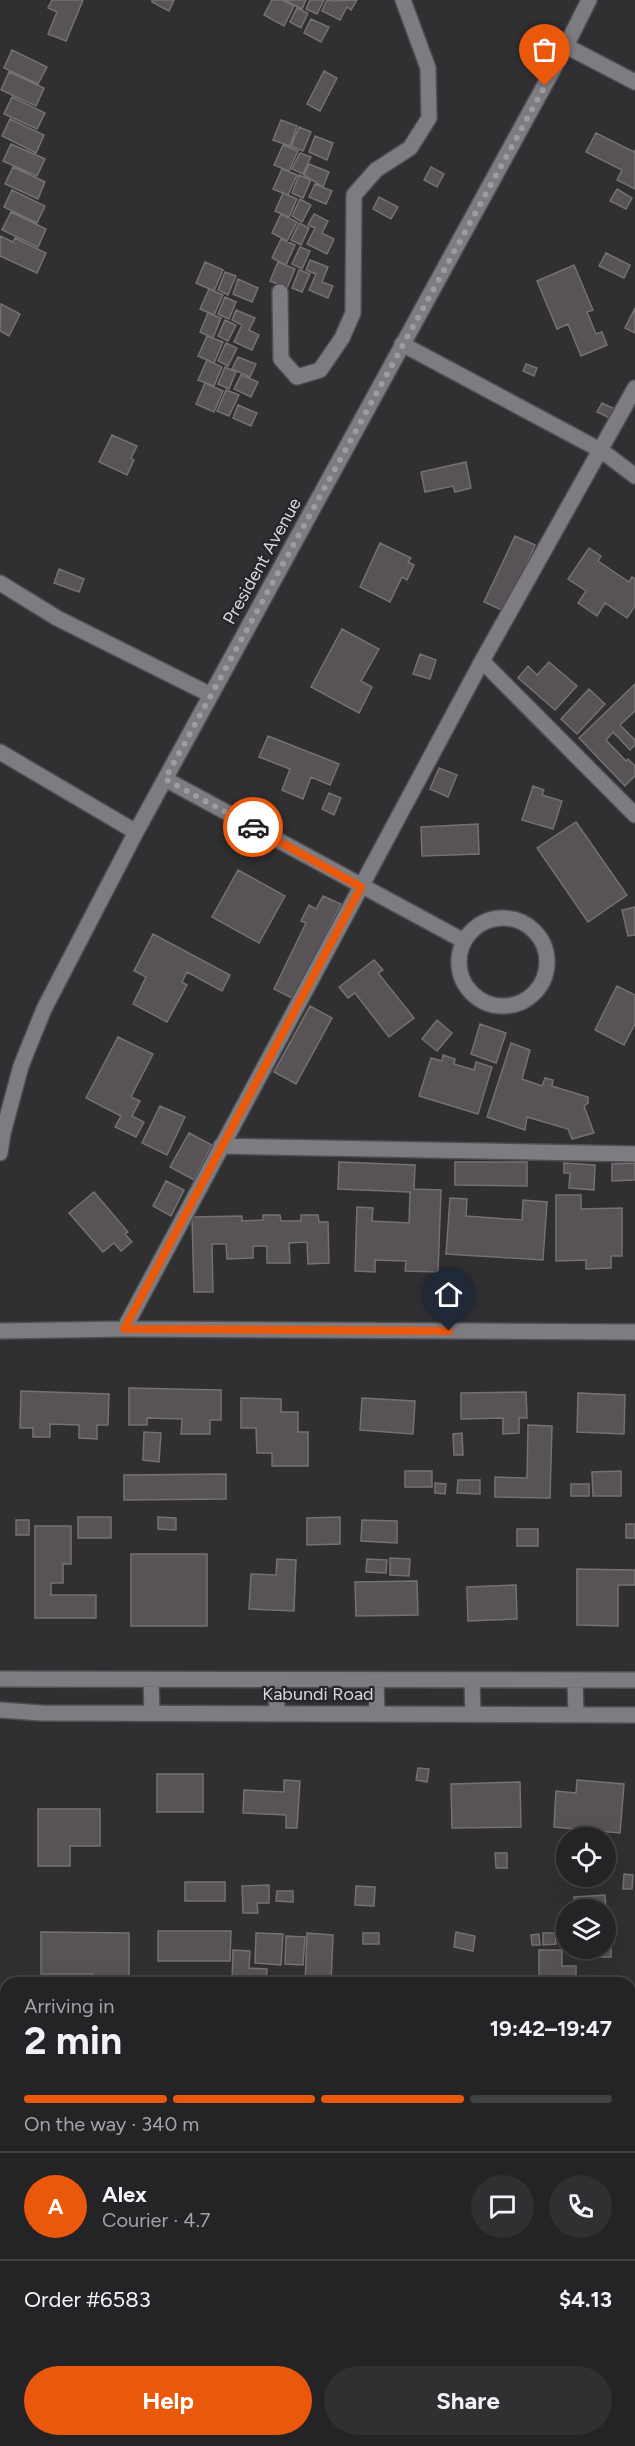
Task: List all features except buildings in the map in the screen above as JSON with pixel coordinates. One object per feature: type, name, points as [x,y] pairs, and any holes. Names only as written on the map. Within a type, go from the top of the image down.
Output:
[{"type":"street","points":[[280,292],[281,359],[297,377],[320,370],[342,339],[353,313],[354,195],[376,170],[410,148],[429,118],[428,68],[403,0]]},
{"type":"street","name":"President Avenue","points":[[0,1153],[21,1066],[44,1010],[136,832],[567,46],[589,0]]},
{"type":"street","points":[[567,46],[635,82]]},
{"type":"street","points":[[402,344],[602,450],[635,476]]},
{"type":"street","points":[[124,1329],[482,661],[635,388]]},
{"type":"street","points":[[0,584],[57,618],[211,695]]},
{"type":"street","points":[[482,661],[635,815]]},
{"type":"street","points":[[0,752],[136,832]]},
{"type":"street","points":[[165,779],[464,941]]},
{"type":"street","points":[[513,918],[524,923],[534,929],[546,949],[548,960],[542,983],[527,1000],[516,1004],[505,1006],[482,1001],[465,985],[461,974],[460,952],[464,941],[470,931],[490,919],[513,918]]},
{"type":"street","points":[[222,1146],[635,1154]]},
{"type":"street","points":[[0,1331],[124,1329],[635,1332]]},
{"type":"street","name":"Kabundi Road","points":[[0,1679],[635,1680]]},
{"type":"street","points":[[151,1680],[152,1713]]},
{"type":"street","points":[[276,1680],[277,1714]]},
{"type":"street","points":[[376,1680],[377,1714]]},
{"type":"street","points":[[472,1680],[473,1714]]},
{"type":"street","points":[[575,1680],[576,1715]]},
{"type":"street","name":"Kabundi Road","points":[[0,1710],[41,1713],[635,1715]]},
{"type":"way so far","points":[[253,827],[165,779],[545,86]]},
{"type":"route","points":[[253,827],[361,887],[124,1329],[449,1331]]}]
